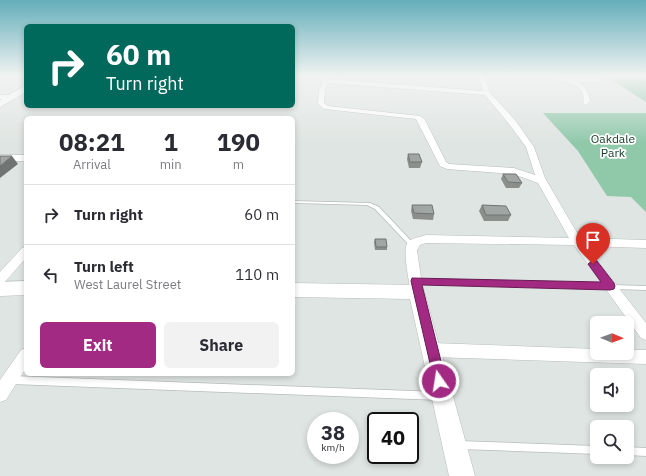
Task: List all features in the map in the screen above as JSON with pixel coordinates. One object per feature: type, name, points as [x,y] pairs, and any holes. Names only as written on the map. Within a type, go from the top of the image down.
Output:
[{"type":"street","points":[[0,104],[9,98]]},
{"type":"street","points":[[321,98],[321,104],[326,108],[418,117],[421,120],[443,164],[447,166],[514,171],[542,181]]},
{"type":"street","points":[[491,98],[512,122],[530,147],[542,181],[577,242],[646,334]]},
{"type":"street","points":[[586,103],[588,101],[587,98]]},
{"type":"street","points":[[0,158],[24,158]]},
{"type":"street","points":[[462,476],[417,286],[411,250],[412,245],[426,238],[646,244]]},
{"type":"street","points":[[0,280],[24,253]]},
{"type":"street","points":[[295,290],[417,286]]},
{"type":"street","points":[[0,288],[24,288]]},
{"type":"street","points":[[432,350],[646,357]]},
{"type":"street","points":[[0,394],[24,358]]},
{"type":"lane","points":[[295,202],[368,204],[377,208],[412,245]]},
{"type":"lane","points":[[417,286],[610,286],[646,288]]},
{"type":"lane","points":[[10,380],[443,396]]},
{"type":"lane","points":[[455,444],[590,450]]},
{"type":"lane","points":[[634,451],[646,452]]},
{"type":"green space","points":[[640,98],[646,98],[646,102]]},
{"type":"green space","name":"Oakdale Park","points":[[543,113],[646,113],[646,212],[631,197],[607,196],[578,151]]},
{"type":"building","points":[[408,154],[419,154],[422,162],[410,162]]},
{"type":"building","points":[[0,156],[12,156],[0,166]]},
{"type":"building","points":[[503,174],[516,174],[522,183],[508,182]]},
{"type":"building","points":[[412,205],[432,205],[434,214],[414,213]]},
{"type":"building","points":[[482,205],[506,206],[511,215],[486,215]]},
{"type":"building","points":[[375,239],[386,239],[387,247],[376,247]]},
{"type":"route","points":[[439,381],[416,281],[610,286],[593,264]]}]
